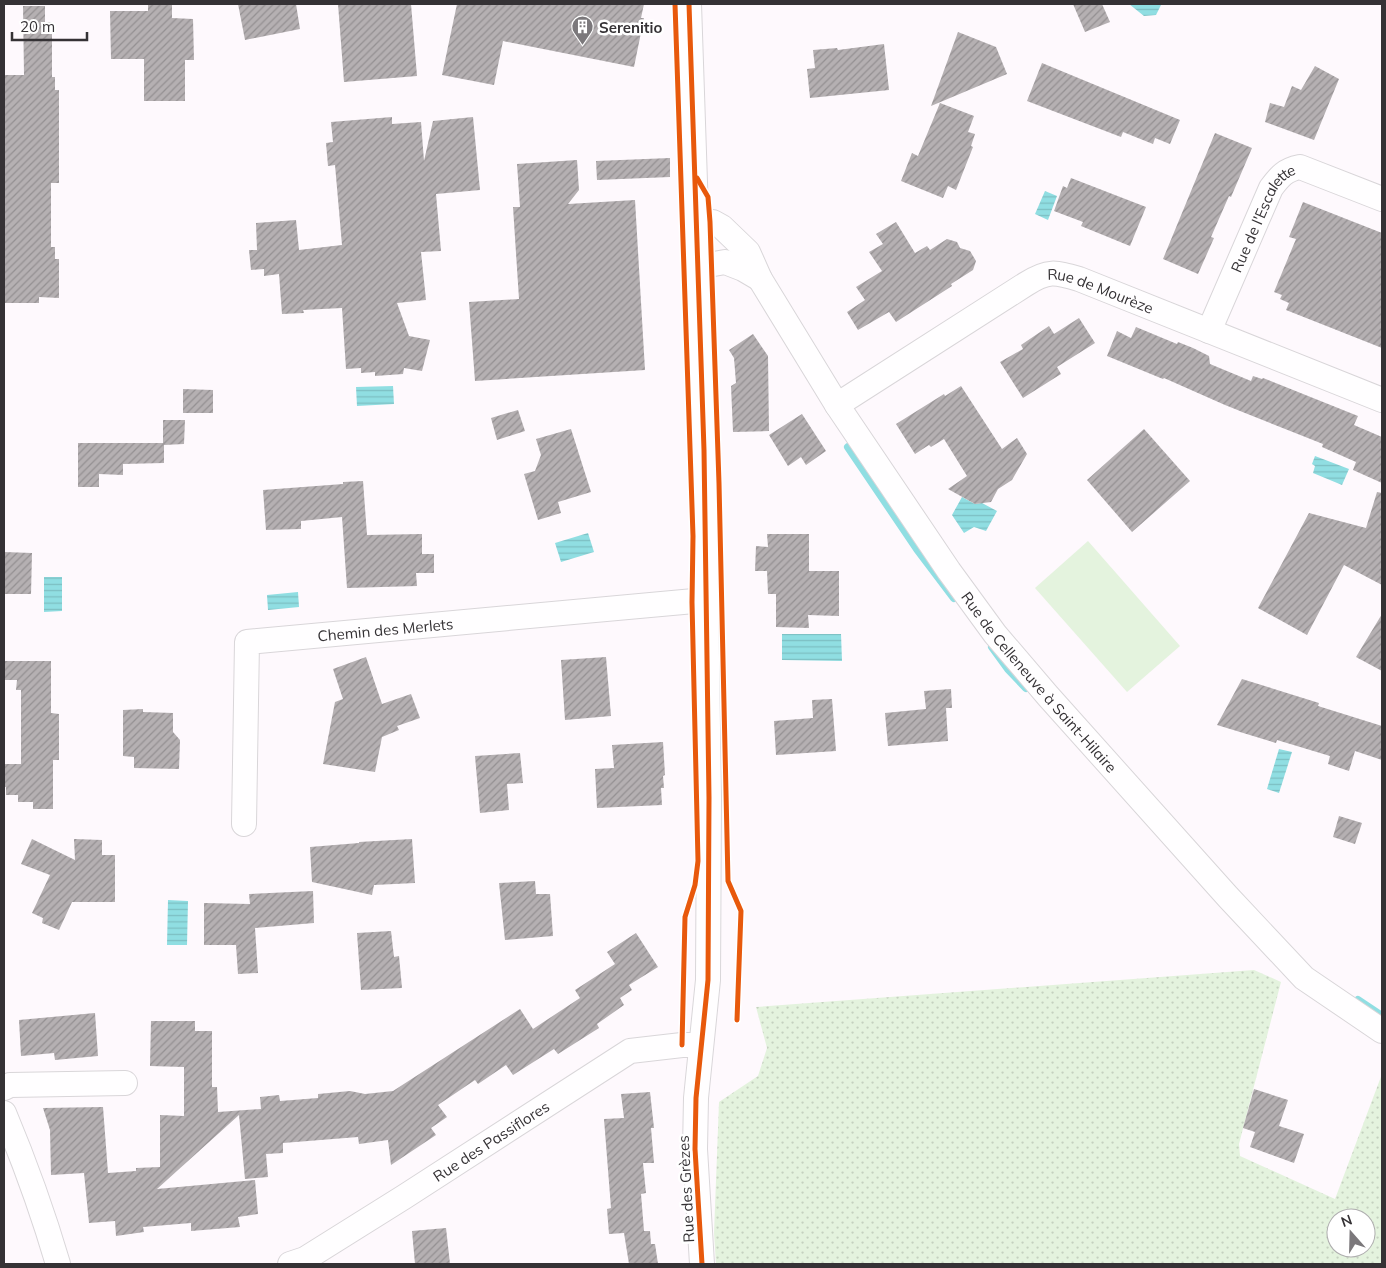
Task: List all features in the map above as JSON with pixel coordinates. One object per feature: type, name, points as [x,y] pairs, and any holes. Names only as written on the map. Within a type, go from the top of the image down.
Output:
[{"type":"street","name":"Rue des Grèzes","points":[[689,4],[704,450],[710,798],[708,980],[700,1045],[695,1150],[702,1264]]},
{"type":"street","name":"Rue de l'Escalette","points":[[1209,331],[1271,188],[1280,175],[1289,169],[1300,167],[1382,199]]},
{"type":"street","name":"Rue de Celleneuve à Saint-Hilaire","points":[[696,222],[713,222],[722,227],[748,252],[760,279],[838,404],[949,571],[995,634],[1228,897],[1304,978],[1382,1031]]},
{"type":"street","name":"Rue de Celleneuve à Saint-Hilaire","points":[[697,267],[725,262],[743,269],[760,279]]},
{"type":"street","name":"Rue de Mourèze","points":[[838,404],[1046,273],[1058,273],[1079,279],[1382,400]]},
{"type":"street","name":"Chemin des Merlets","points":[[244,824],[247,642],[706,600]]},
{"type":"street","name":"Rue des Passiflores","points":[[290,1264],[304,1259],[396,1202],[630,1051],[682,1045],[700,1045]]},
{"type":"street","points":[[4,1088],[10,1085],[125,1083]]},
{"type":"street","points":[[4,1113],[21,1153],[58,1264]]},
{"type":"green space","points":[[1088,541],[1180,646],[1127,692],[1035,588]]},
{"type":"green space","points":[[1254,970],[1281,982],[1239,1144],[1240,1156],[1335,1199],[1382,1074],[1382,1264],[716,1264],[714,1233],[719,1102],[758,1076],[767,1048],[756,1007]]},
{"type":"water","points":[[1129,4],[1161,5],[1156,15],[1144,16]]},
{"type":"water","points":[[1045,191],[1057,196],[1048,220],[1035,214]]},
{"type":"water","points":[[393,386],[394,404],[357,406],[356,387]]},
{"type":"water","points":[[1315,456],[1349,469],[1342,485],[1313,473],[1315,466],[1312,464]]},
{"type":"water","points":[[962,497],[975,504],[982,503],[997,511],[986,531],[974,527],[964,533],[952,515]]},
{"type":"water","points":[[588,533],[594,552],[561,562],[555,543]]},
{"type":"water","points":[[44,577],[62,577],[62,611],[44,612]]},
{"type":"water","points":[[298,592],[299,607],[268,610],[267,595]]},
{"type":"water","points":[[782,634],[841,634],[842,661],[782,660]]},
{"type":"water","points":[[1279,749],[1292,752],[1279,793],[1267,789]]},
{"type":"water","points":[[168,900],[188,901],[187,945],[167,945]]},
{"type":"building","points":[[148,4],[172,4],[172,18],[193,19],[194,60],[185,60],[185,101],[144,101],[144,59],[111,59],[110,11],[148,11]]},
{"type":"building","points":[[238,4],[296,4],[300,29],[245,40]]},
{"type":"building","points":[[338,4],[411,4],[417,76],[344,82]]},
{"type":"building","name":"Serenitio","points":[[457,4],[644,4],[641,18],[644,18],[634,67],[503,41],[494,85],[442,75]]},
{"type":"building","points":[[1073,4],[1102,4],[1110,22],[1085,32]]},
{"type":"building","points":[[23,6],[45,6],[45,22],[52,22],[52,77],[55,77],[55,90],[59,90],[59,183],[51,183],[51,247],[55,247],[55,259],[59,259],[59,298],[39,297],[39,303],[4,303],[4,75],[24,75]]},
{"type":"building","points":[[958,32],[996,47],[1007,74],[931,106]]},
{"type":"building","points":[[884,44],[889,90],[810,98],[807,69],[815,68],[813,50],[837,48],[838,50]]},
{"type":"building","points":[[1042,63],[1180,120],[1170,144],[1155,138],[1153,144],[1123,132],[1121,137],[1027,101]]},
{"type":"building","points":[[1315,66],[1339,79],[1314,140],[1265,122],[1270,103],[1284,107],[1292,86],[1301,90]]},
{"type":"building","points":[[940,103],[974,116],[968,132],[975,134],[971,146],[973,147],[956,190],[948,186],[943,198],[901,181],[912,153],[918,156]]},
{"type":"building","points":[[392,117],[392,124],[421,122],[424,161],[433,121],[473,117],[480,190],[436,194],[441,251],[421,252],[426,300],[397,303],[409,336],[430,340],[422,371],[404,368],[403,374],[375,376],[375,372],[361,373],[361,368],[346,369],[342,308],[303,310],[304,313],[282,314],[279,274],[264,276],[264,269],[251,270],[249,250],[257,250],[256,223],[296,220],[299,250],[342,245],[335,165],[328,166],[326,143],[333,142],[331,122]]},
{"type":"building","points":[[1215,133],[1252,148],[1211,237],[1214,238],[1198,274],[1163,259]]},
{"type":"building","points":[[670,158],[670,177],[597,180],[596,161]]},
{"type":"building","points":[[577,160],[579,190],[568,204],[635,200],[645,370],[475,381],[469,302],[519,299],[513,207],[520,207],[517,164]]},
{"type":"building","points":[[1071,178],[1146,207],[1130,246],[1081,226],[1083,222],[1054,211],[1063,186],[1067,188]]},
{"type":"building","points":[[1303,202],[1382,233],[1382,348],[1286,310],[1289,303],[1280,299],[1282,295],[1274,292],[1296,239],[1289,237]]},
{"type":"building","points":[[896,222],[915,253],[927,246],[930,250],[947,239],[957,242],[960,248],[970,251],[976,261],[973,270],[951,284],[952,286],[896,322],[889,312],[858,330],[847,312],[865,300],[856,287],[882,271],[869,252],[883,244],[876,234]]},
{"type":"building","points":[[1079,318],[1095,343],[1057,367],[1061,374],[1023,398],[1000,362],[1023,349],[1021,345],[1049,326],[1054,334]]},
{"type":"building","points":[[1136,327],[1177,344],[1178,342],[1193,348],[1209,356],[1210,364],[1251,381],[1253,376],[1263,378],[1358,416],[1354,425],[1382,437],[1382,483],[1353,470],[1356,462],[1322,447],[1323,444],[1107,356],[1117,331],[1131,338]]},
{"type":"building","points":[[753,334],[768,356],[769,431],[733,432],[731,386],[736,383],[734,358],[729,350]]},
{"type":"building","points":[[961,386],[1002,449],[1017,438],[1027,454],[1012,480],[998,489],[991,502],[975,504],[948,489],[967,476],[944,439],[931,447],[929,445],[915,454],[896,424],[944,394],[945,396]]},
{"type":"building","points":[[183,389],[213,390],[213,413],[183,413]]},
{"type":"building","points":[[518,410],[525,431],[497,440],[491,418]]},
{"type":"building","points":[[802,414],[826,451],[806,465],[801,457],[788,466],[769,435]]},
{"type":"building","points":[[163,420],[185,420],[184,444],[164,445],[164,463],[123,464],[123,475],[99,474],[99,487],[78,487],[78,443],[163,443]]},
{"type":"building","points":[[571,429],[591,492],[558,502],[561,513],[538,520],[524,474],[535,471],[541,455],[536,439]]},
{"type":"building","points":[[1144,429],[1190,481],[1132,532],[1087,480]]},
{"type":"building","points":[[363,481],[367,535],[422,534],[422,554],[434,554],[434,573],[416,573],[417,586],[347,588],[342,517],[301,521],[301,529],[266,530],[263,490]]},
{"type":"building","points":[[1377,492],[1382,493],[1382,585],[1344,565],[1307,635],[1258,608],[1309,513],[1366,528]]},
{"type":"building","points":[[767,534],[809,534],[809,571],[839,571],[839,616],[808,615],[809,628],[776,627],[776,594],[768,594],[767,571],[755,571],[756,546],[768,547]]},
{"type":"building","points":[[4,552],[32,553],[31,594],[4,594]]},
{"type":"building","points":[[1382,614],[1382,671],[1356,657]]},
{"type":"building","points":[[366,657],[382,704],[411,694],[420,718],[397,726],[399,730],[382,737],[375,772],[323,764],[335,702],[343,699],[333,669]]},
{"type":"building","points":[[606,657],[611,716],[565,720],[561,660]]},
{"type":"building","points":[[4,661],[51,661],[51,713],[59,714],[59,760],[53,760],[53,809],[33,809],[33,802],[18,802],[18,795],[6,795],[4,764],[21,764],[21,690],[16,690],[17,680],[4,680]]},
{"type":"building","points":[[1242,679],[1319,703],[1318,706],[1382,726],[1382,760],[1355,751],[1349,771],[1328,764],[1330,756],[1277,740],[1276,743],[1217,725]]},
{"type":"building","points":[[951,689],[952,708],[946,708],[948,741],[888,746],[885,713],[926,709],[924,691]]},
{"type":"building","points":[[832,699],[836,751],[776,755],[774,721],[813,718],[812,700]]},
{"type":"building","points":[[143,709],[143,712],[173,713],[173,732],[180,740],[179,769],[134,768],[134,757],[123,756],[123,710]]},
{"type":"building","points":[[663,742],[665,775],[663,776],[664,788],[661,788],[662,805],[597,808],[595,769],[614,768],[612,745]]},
{"type":"building","points":[[520,753],[523,783],[507,784],[509,810],[480,813],[475,756]]},
{"type":"building","points":[[1339,816],[1362,823],[1355,844],[1333,837]]},
{"type":"building","points":[[32,839],[75,860],[74,839],[102,840],[102,855],[115,855],[115,902],[72,902],[59,930],[42,923],[43,918],[32,913],[50,875],[21,864]]},
{"type":"building","points":[[412,839],[415,883],[374,885],[372,895],[312,882],[310,847]]},
{"type":"building","points":[[535,881],[536,894],[550,894],[553,936],[505,940],[499,883]]},
{"type":"building","points":[[313,891],[314,923],[255,928],[258,973],[238,974],[236,945],[204,945],[204,903],[250,904],[249,894]]},
{"type":"building","points":[[391,931],[394,957],[399,956],[402,988],[361,990],[357,933]]},
{"type":"building","points":[[636,933],[658,967],[629,985],[632,990],[620,998],[624,1005],[597,1024],[599,1028],[558,1054],[554,1049],[513,1075],[506,1065],[478,1084],[475,1080],[438,1105],[447,1117],[431,1128],[436,1135],[391,1165],[388,1140],[359,1144],[358,1137],[283,1143],[283,1153],[266,1154],[268,1177],[245,1179],[239,1115],[157,1189],[255,1180],[258,1214],[238,1217],[240,1227],[191,1231],[191,1223],[143,1227],[144,1232],[116,1236],[115,1221],[89,1223],[84,1173],[51,1175],[50,1130],[43,1108],[103,1107],[108,1173],[136,1171],[136,1168],[160,1167],[160,1115],[184,1116],[184,1067],[150,1066],[151,1021],[195,1021],[195,1031],[212,1031],[212,1087],[217,1087],[218,1112],[261,1109],[260,1097],[279,1095],[280,1101],[318,1098],[318,1094],[350,1091],[365,1094],[393,1091],[520,1009],[533,1029],[580,998],[575,990],[615,964],[607,952]]},
{"type":"building","points":[[95,1013],[98,1056],[55,1060],[54,1053],[21,1056],[19,1020]]},
{"type":"building","points":[[1254,1089],[1288,1100],[1279,1126],[1304,1134],[1294,1163],[1250,1147],[1255,1132],[1243,1128]]},
{"type":"building","points":[[650,1092],[654,1128],[651,1128],[654,1163],[643,1163],[646,1193],[641,1194],[644,1231],[650,1231],[651,1244],[655,1244],[658,1264],[629,1264],[624,1233],[609,1234],[607,1209],[611,1208],[604,1119],[624,1118],[621,1094]]},
{"type":"building","points":[[446,1228],[450,1264],[415,1264],[412,1231]]},
{"type":"waterway","points":[[848,447],[917,549],[954,598]]},
{"type":"waterway","points":[[992,647],[1008,669],[1026,688]]},
{"type":"waterway","points":[[1358,1000],[1382,1016]]},
{"type":"cycle path","points":[[675,4],[693,536],[692,602],[698,861],[695,885],[685,917],[682,1045]]},
{"type":"cycle path","points":[[689,4],[704,450],[709,798],[708,980],[696,1098],[695,1149],[702,1264]]},
{"type":"cycle path","points":[[697,178],[708,197],[710,222],[719,483],[728,881],[741,911],[737,1020]]},
{"type":"place","name":"Serenitio","points":[[583,46]]}]
